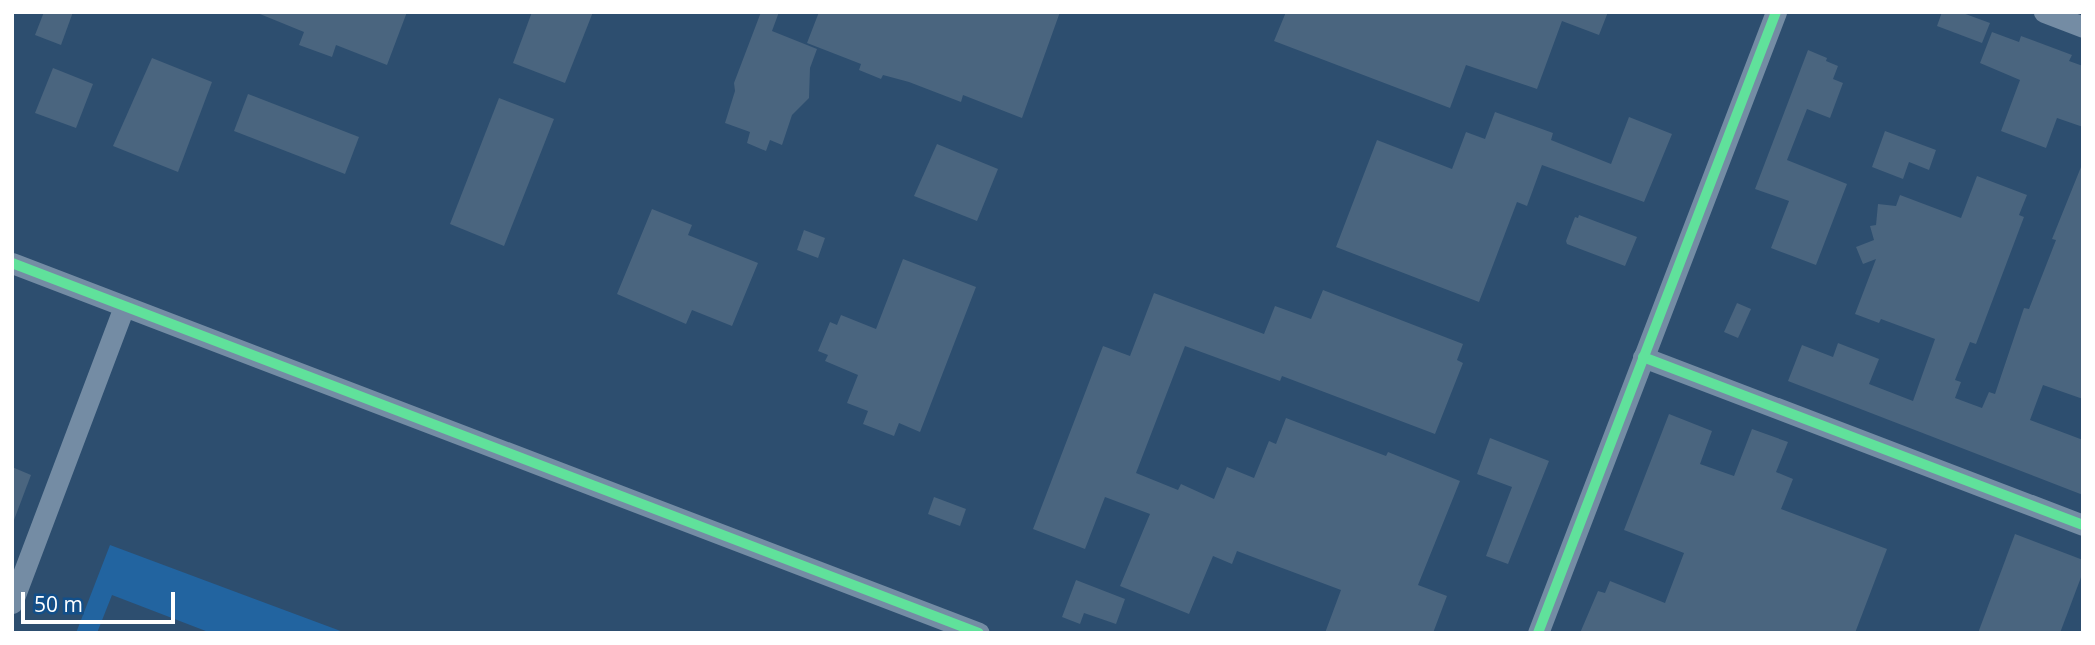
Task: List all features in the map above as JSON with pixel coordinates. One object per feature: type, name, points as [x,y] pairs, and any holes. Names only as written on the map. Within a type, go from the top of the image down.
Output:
[{"type":"street","points":[[1538,633],[1776,12]]},
{"type":"street","points":[[2044,12],[2083,27]]},
{"type":"street","points":[[12,263],[979,633]]},
{"type":"street","points":[[12,603],[124,306]]},
{"type":"street","points":[[1643,357],[2083,525]]},
{"type":"shaded area","points":[[110,545],[346,633],[211,633],[112,595],[97,633],[76,633]]},
{"type":"building","points":[[44,12],[73,12],[61,45],[35,35]]},
{"type":"building","points":[[255,12],[407,12],[387,65],[336,45],[332,57],[299,45],[304,32]]},
{"type":"building","points":[[532,12],[593,12],[565,83],[513,63]]},
{"type":"building","points":[[761,12],[779,12],[772,31],[817,49],[810,68],[809,98],[792,115],[782,145],[770,140],[766,151],[747,143],[750,132],[725,123],[735,91],[734,83]]},
{"type":"building","points":[[819,12],[1060,12],[1022,118],[963,95],[961,102],[909,82],[883,75],[881,79],[859,70],[861,64],[807,43]]},
{"type":"building","points":[[1286,12],[1608,12],[1599,35],[1562,21],[1537,89],[1466,65],[1450,108],[1274,41]]},
{"type":"building","points":[[1942,12],[1960,12],[1990,23],[1982,43],[1937,26]]},
{"type":"building","points":[[1992,32],[2019,42],[2021,36],[2072,55],[2069,61],[2083,66],[2083,127],[2057,118],[2046,148],[2001,131],[2020,80],[1980,63]]},
{"type":"building","points":[[1808,50],[1838,66],[1833,79],[1843,83],[1830,118],[1807,109],[1787,160],[1847,184],[1816,265],[1771,248],[1789,201],[1755,189]]},
{"type":"building","points":[[152,58],[212,82],[178,172],[113,146]]},
{"type":"building","points":[[53,68],[93,84],[76,128],[35,113]]},
{"type":"building","points":[[248,94],[359,137],[345,174],[234,131]]},
{"type":"building","points":[[499,98],[554,119],[504,246],[450,224]]},
{"type":"building","points":[[1495,112],[1553,133],[1551,140],[1611,164],[1629,117],[1672,134],[1644,202],[1542,165],[1527,206],[1517,202],[1479,302],[1336,247],[1377,140],[1452,169],[1466,132],[1485,139]]},
{"type":"building","points":[[1885,131],[1936,150],[1929,170],[1909,162],[1903,179],[1872,167]]},
{"type":"building","points":[[937,144],[998,169],[977,221],[914,196]]},
{"type":"building","points":[[2083,162],[2083,399],[2043,385],[2030,420],[2083,440],[2083,495],[1788,381],[1802,345],[1833,357],[1838,343],[1879,359],[1869,384],[1913,401],[1935,339],[1881,319],[1879,323],[1855,314],[1876,259],[1863,264],[1856,247],[1874,240],[1870,226],[1876,225],[1878,204],[1896,206],[1900,195],[1961,218],[1977,176],[2027,195],[2019,215],[2024,217],[1976,344],[1970,342],[1955,380],[1961,382],[1955,398],[1982,408],[1989,392],[1995,394],[2024,308],[2029,309],[2056,240],[2052,239]]},
{"type":"building","points":[[652,209],[692,225],[688,235],[758,263],[732,326],[692,310],[686,324],[617,294]]},
{"type":"building","points":[[1579,215],[1637,237],[1625,266],[1567,244],[1575,217],[1578,218]]},
{"type":"building","points":[[804,230],[825,238],[818,258],[797,250]]},
{"type":"building","points":[[903,259],[976,287],[920,432],[899,423],[894,436],[863,424],[868,411],[847,403],[858,375],[825,361],[828,355],[818,351],[830,322],[837,325],[841,315],[876,329]]},
{"type":"building","points":[[1323,290],[1463,344],[1457,360],[1463,363],[1435,434],[1282,376],[1280,381],[1185,346],[1136,473],[1178,490],[1181,484],[1214,499],[1227,467],[1254,478],[1269,441],[1276,444],[1286,418],[1386,456],[1388,452],[1460,481],[1418,585],[1447,596],[1433,633],[1325,633],[1341,590],[1237,551],[1232,564],[1213,556],[1189,614],[1120,586],[1150,514],[1105,497],[1085,549],[1033,529],[1103,346],[1130,356],[1154,293],[1264,334],[1275,306],[1311,319]]},
{"type":"building","points":[[1737,303],[1751,309],[1738,338],[1724,332]]},
{"type":"building","points":[[1669,414],[1712,431],[1700,464],[1734,476],[1752,429],[1788,442],[1776,472],[1793,479],[1781,509],[1887,549],[1855,633],[1580,633],[1598,591],[1605,593],[1610,581],[1665,603],[1684,553],[1624,530]]},
{"type":"building","points":[[1490,438],[1549,461],[1508,564],[1486,556],[1512,487],[1477,474]]},
{"type":"building","points":[[12,467],[31,475],[14,520],[12,519]]},
{"type":"building","points":[[934,497],[966,509],[960,526],[928,514]]},
{"type":"building","points":[[2015,534],[2083,560],[2083,572],[2060,633],[1978,633]]},
{"type":"building","points":[[1076,580],[1125,599],[1116,624],[1084,613],[1080,624],[1062,617]]},
{"type":"cycle path","points":[[1538,633],[1776,12]]},
{"type":"cycle path","points":[[12,263],[979,633]]},
{"type":"cycle path","points":[[1643,357],[2083,525]]}]
